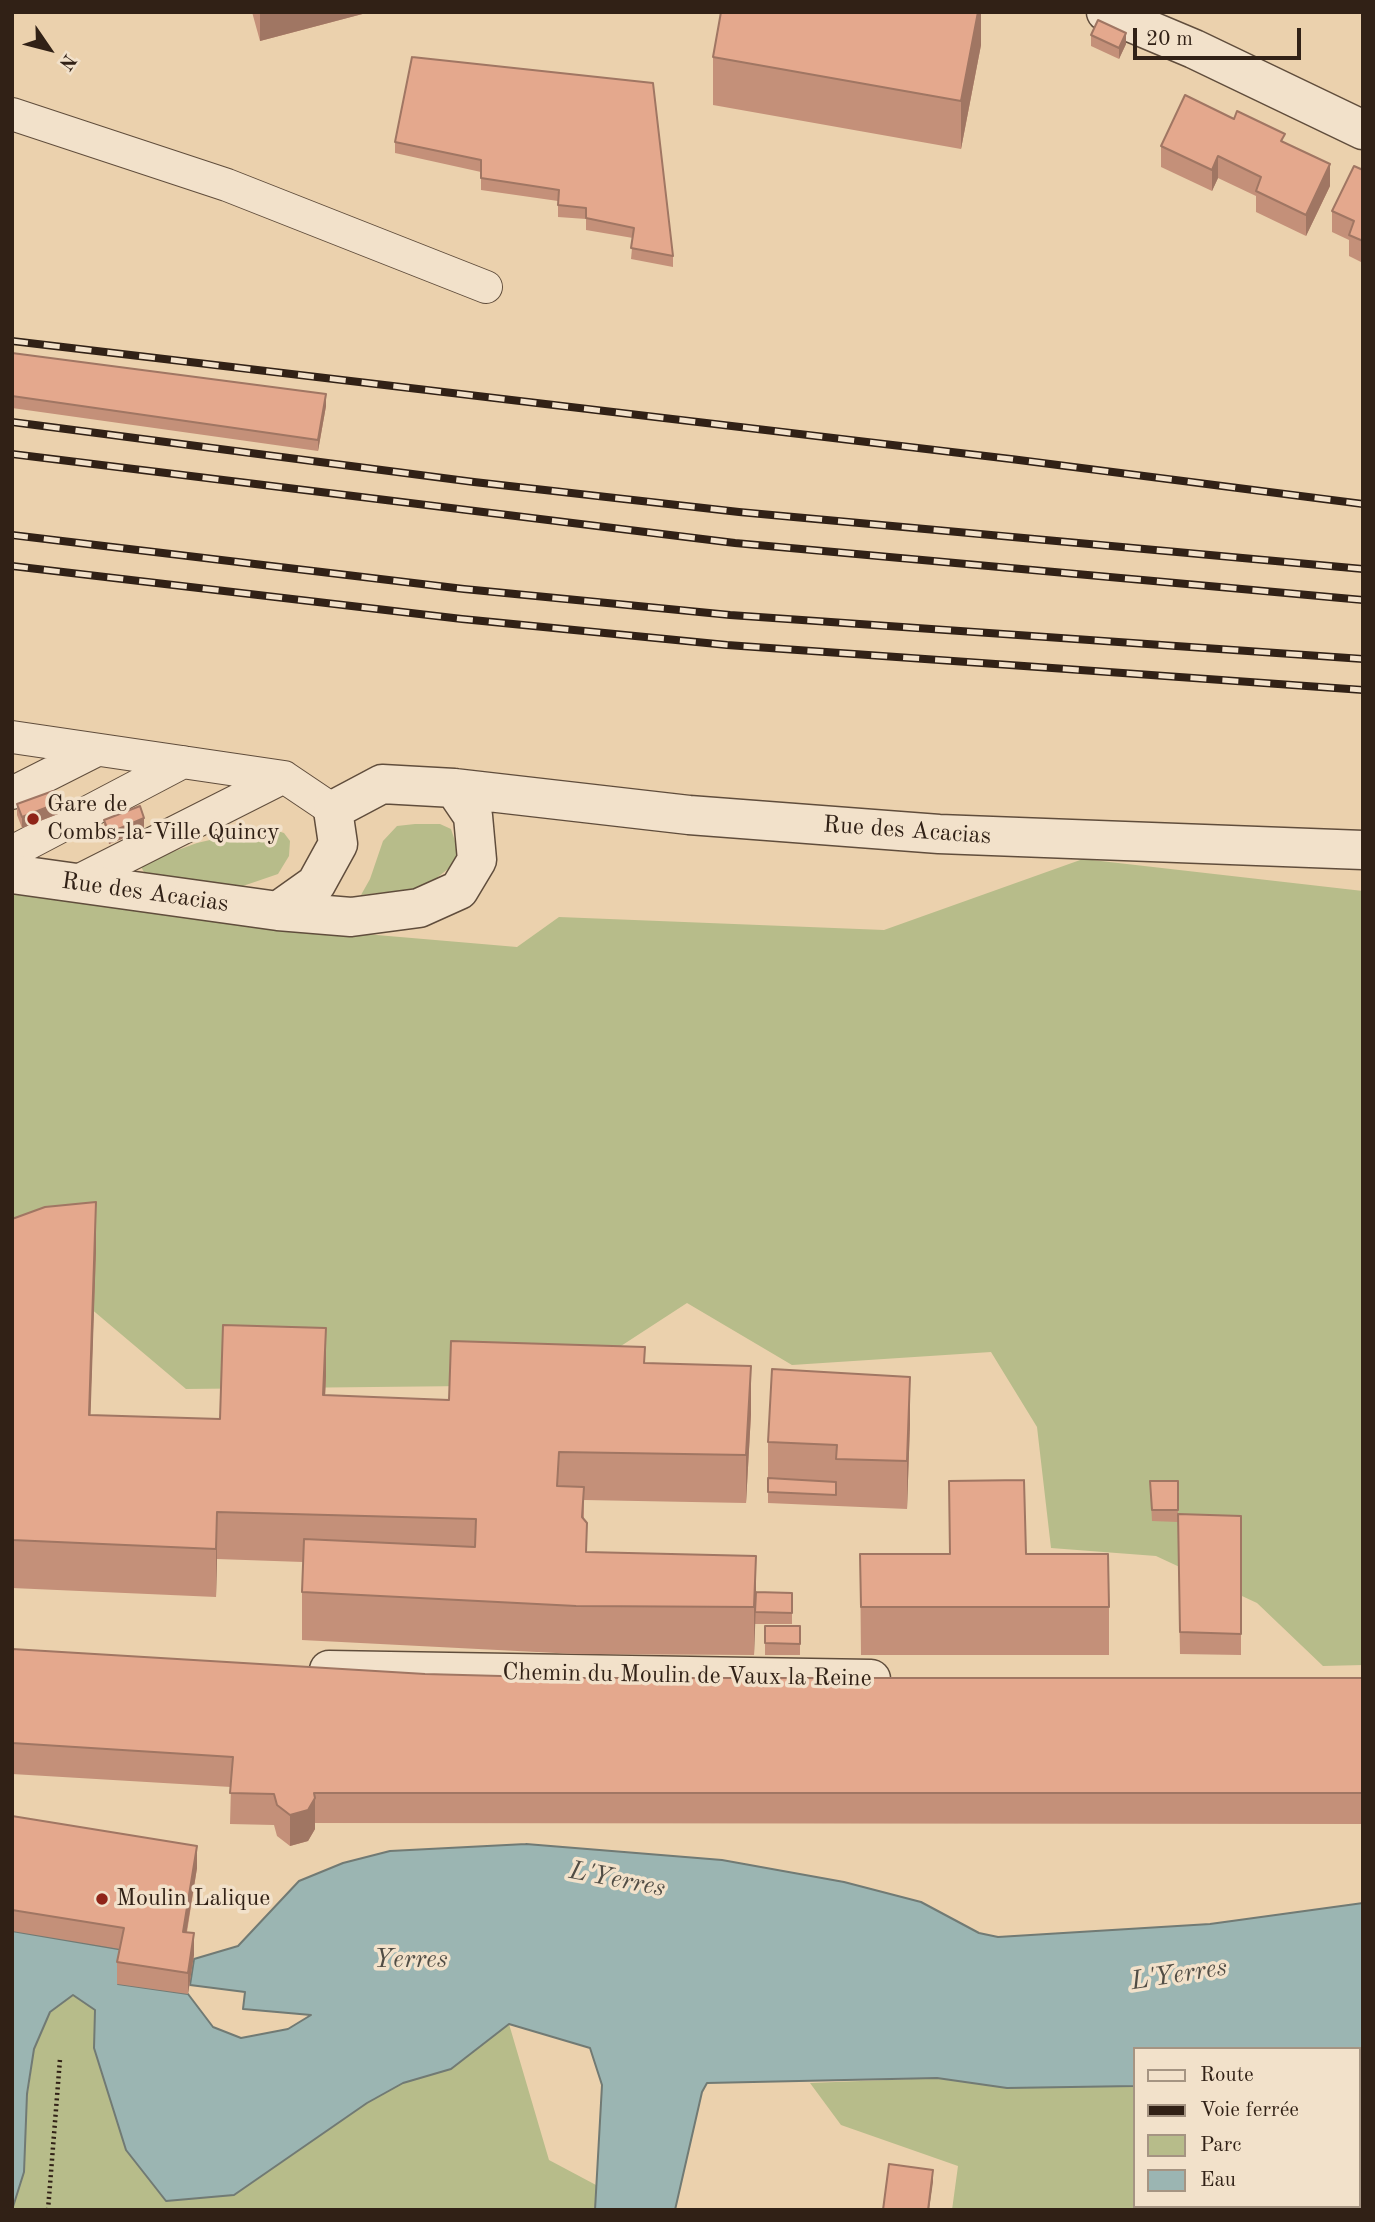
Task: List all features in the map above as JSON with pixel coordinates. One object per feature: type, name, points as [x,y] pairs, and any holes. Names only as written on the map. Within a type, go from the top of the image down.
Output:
[{"type":"street","points":[[1106,12],[1194,50],[1363,130]]},
{"type":"street","name":"Rue des Acacias","points":[[333,810],[382,784],[454,788],[689,815],[939,834],[1363,850]]},
{"type":"street","name":"Rue des Acacias","points":[[12,874],[278,911],[351,917],[419,908],[459,890],[477,859],[473,816],[454,788]]},
{"type":"street","points":[[278,911],[316,884],[338,844],[333,810]]},
{"type":"street","name":"Chemin du Moulin de Vaux la Reine","points":[[290,1670],[907,1680]]},
{"type":"lane","points":[[12,114],[227,185],[486,287]]},
{"type":"lane","points":[[14,739],[284,777],[333,810]]},
{"type":"lane","points":[[12,793],[97,750]]},
{"type":"lane","points":[[12,852],[183,762]]},
{"type":"lane","points":[[72,884],[284,777]]},
{"type":"path","points":[[48,2210],[60,2059]]},
{"type":"green space","points":[[440,824],[451,829],[458,850],[453,865],[429,884],[415,889],[361,895],[370,879],[383,841],[397,826]]},
{"type":"green space","points":[[271,829],[284,833],[290,841],[289,856],[278,874],[240,887],[144,872],[141,867],[145,862],[197,843],[253,830]]},
{"type":"green space","points":[[1083,859],[1363,891],[1363,1665],[1323,1666],[1257,1603],[1156,1556],[1051,1548],[1037,1427],[991,1352],[792,1365],[687,1303],[561,1385],[186,1389],[19,1248],[12,1256],[12,894],[283,927],[517,947],[559,917],[884,930]]},
{"type":"green space","points":[[73,1995],[95,2009],[94,2048],[234,2195],[367,2103],[403,2083],[451,2069],[509,2024],[549,2160],[643,2210],[12,2210],[34,2049],[50,2012]]},
{"type":"green space","points":[[1361,2054],[1363,2210],[952,2210],[958,2166],[841,2125],[810,2083],[937,2078],[1007,2088],[1134,2086],[1134,2208],[1361,2208]]},
{"type":"water","name":"Yerres","points":[[526,1844],[722,1860],[844,1882],[921,1902],[979,1933],[998,1937],[1210,1924],[1363,1903],[1363,2054],[1361,2047],[1134,2047],[1134,2086],[1007,2088],[937,2078],[707,2083],[702,2092],[675,2210],[595,2210],[602,2085],[590,2048],[509,2024],[451,2069],[403,2083],[367,2103],[234,2195],[166,2201],[126,2150],[94,2048],[95,2010],[73,1995],[50,2012],[34,2049],[27,2094],[24,2172],[12,2210],[12,1931],[124,1950],[118,1984],[188,1994],[213,2027],[241,2038],[288,2029],[311,2015],[243,2009],[245,1992],[190,1985],[194,1959],[238,1946],[299,1881],[343,1863],[390,1851]]},
{"type":"building","points":[[721,12],[978,12],[961,101],[713,57]]},
{"type":"building","points":[[1098,20],[1126,33],[1119,48],[1091,35]]},
{"type":"building","points":[[412,57],[653,83],[673,256],[631,248],[634,228],[586,218],[586,208],[558,205],[559,190],[481,178],[481,160],[395,142]]},
{"type":"building","points":[[1185,95],[1234,119],[1237,111],[1285,134],[1281,141],[1330,164],[1306,215],[1256,191],[1261,177],[1218,156],[1212,170],[1161,146]]},
{"type":"building","points":[[1354,166],[1363,170],[1363,241],[1349,235],[1354,221],[1332,211]]},
{"type":"building","points":[[12,353],[326,394],[318,440],[12,396]]},
{"type":"building","points":[[53,791],[58,803],[22,817],[17,804]]},
{"type":"building","points":[[140,806],[144,818],[109,833],[104,820]]},
{"type":"building","points":[[96,1202],[89,1415],[220,1419],[223,1325],[326,1328],[323,1395],[449,1400],[451,1341],[645,1347],[644,1363],[751,1366],[746,1455],[559,1452],[557,1486],[584,1487],[582,1517],[587,1523],[586,1552],[756,1556],[754,1607],[576,1606],[302,1592],[304,1539],[475,1547],[476,1519],[217,1512],[216,1549],[12,1540],[12,1219],[45,1207]]},
{"type":"building","points":[[772,1369],[910,1377],[907,1461],[836,1459],[837,1445],[768,1442]]},
{"type":"building","points":[[768,1478],[836,1482],[836,1495],[768,1492]]},
{"type":"building","points":[[1024,1480],[1026,1554],[1108,1554],[1109,1607],[861,1607],[860,1554],[950,1554],[949,1481]]},
{"type":"building","points":[[1150,1481],[1178,1481],[1178,1510],[1152,1510]]},
{"type":"building","points":[[1178,1514],[1241,1516],[1241,1634],[1180,1632]]},
{"type":"building","points":[[756,1592],[792,1593],[792,1613],[755,1612]]},
{"type":"building","points":[[765,1626],[800,1626],[800,1644],[765,1643]]},
{"type":"building","points":[[12,1649],[425,1674],[576,1678],[1363,1678],[1363,1793],[314,1793],[315,1798],[308,1810],[290,1815],[277,1805],[274,1794],[230,1793],[233,1757],[12,1743]]},
{"type":"building","name":"Moulin Lalique","points":[[12,1816],[197,1846],[183,1932],[194,1933],[188,1973],[117,1962],[124,1928],[12,1910]]},
{"type":"building","points":[[889,2164],[933,2170],[928,2210],[883,2210]]},
{"type":"railway","points":[[12,341],[1011,459],[1363,504]]},
{"type":"railway","points":[[12,422],[474,482],[739,512],[1363,569]]},
{"type":"railway","points":[[12,454],[735,543],[1363,600]]},
{"type":"railway","points":[[12,535],[464,589],[730,615],[1363,659]]},
{"type":"railway","points":[[12,566],[462,619],[727,645],[1363,690]]},
{"type":"place","name":"Gare de Combs-la-Ville Quincy","points":[[33,819]]},
{"type":"place","name":"Moulin Lalique","points":[[102,1899]]},
{"type":"water label","name":"L'Yerres","points":[[617,1880]]},
{"type":"water label","name":"L'Yerres","points":[[1179,1975]]}]
